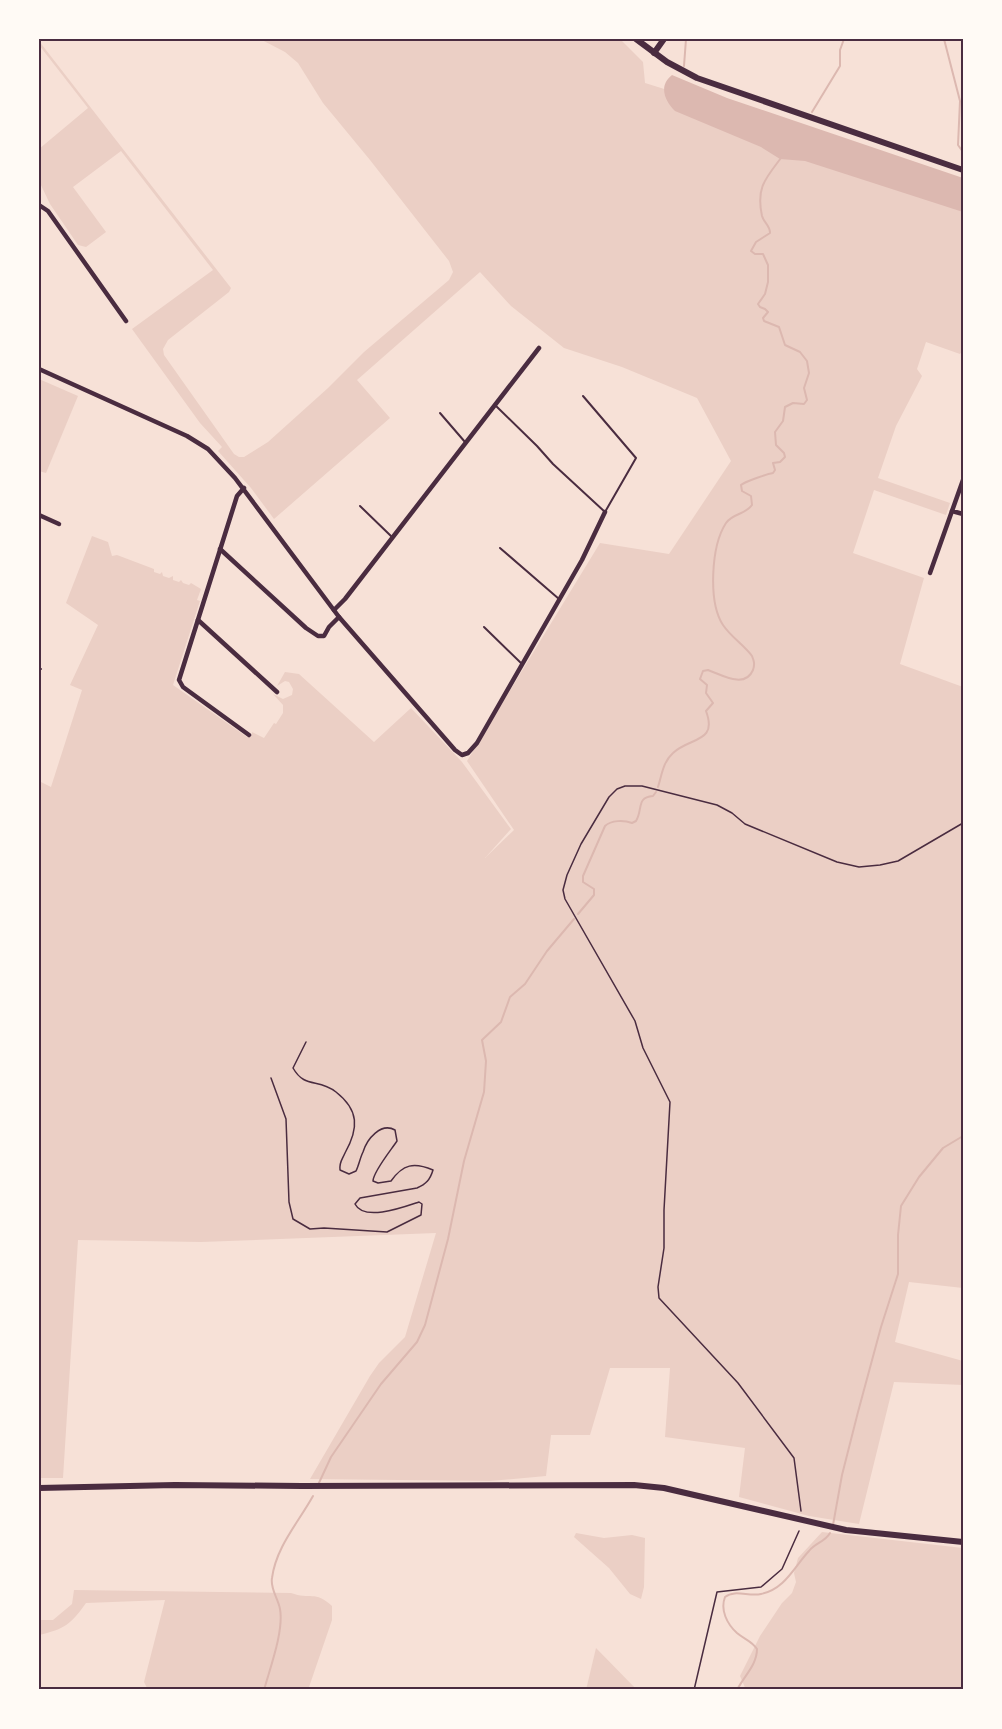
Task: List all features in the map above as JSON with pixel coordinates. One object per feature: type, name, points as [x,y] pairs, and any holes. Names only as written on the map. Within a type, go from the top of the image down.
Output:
[{"type":"street","points":[[636,39],[654,53],[697,78],[963,170]]},
{"type":"street","points":[[654,53],[664,39]]},
{"type":"street","points":[[39,205],[48,211],[126,321]]},
{"type":"street","points":[[334,610],[345,599],[539,348]]},
{"type":"street","points":[[39,369],[194,439],[213,454],[244,488],[339,617],[455,750],[464,755],[470,752],[477,743],[583,558],[605,512]]},
{"type":"street","points":[[930,573],[963,480]]},
{"type":"street","points":[[244,488],[237,496],[179,683],[249,735]]},
{"type":"street","points":[[952,511],[963,514]]},
{"type":"street","points":[[39,515],[59,524]]},
{"type":"street","points":[[220,549],[306,628],[317,635],[324,636],[339,617]]},
{"type":"street","points":[[198,620],[277,692]]},
{"type":"street","points":[[39,1488],[175,1485],[634,1485],[664,1488],[854,1531],[963,1542]]},
{"type":"lane","points":[[495,405],[539,447],[553,464],[605,512],[636,458],[583,396]]},
{"type":"lane","points":[[440,413],[466,443]]},
{"type":"lane","points":[[360,506],[392,537]]},
{"type":"lane","points":[[500,548],[559,599]]},
{"type":"lane","points":[[484,627],[522,664]]},
{"type":"path","points":[[801,1511],[794,1458],[738,1383],[659,1298],[658,1287],[664,1248],[670,1102],[643,1048],[634,1021],[565,899],[563,890],[580,844],[609,797],[617,789],[625,786],[642,786],[717,805],[732,813],[745,824],[837,862],[859,867],[898,861],[963,823]]},
{"type":"path","points":[[272,1078],[286,1119],[289,1202],[293,1219],[310,1229],[387,1232],[421,1215],[422,1204],[418,1203],[366,1213],[358,1209],[355,1204],[360,1198],[417,1188],[431,1178],[433,1170],[422,1166],[405,1167],[399,1170],[392,1181],[378,1183],[373,1181],[372,1176],[397,1141],[395,1130],[384,1127],[363,1150],[357,1171],[349,1173],[340,1170],[341,1159],[354,1133],[356,1119],[346,1101],[334,1090],[323,1084],[306,1082],[296,1074],[293,1068],[306,1042]]},
{"type":"path","points":[[694,1690],[717,1592],[761,1587],[782,1569],[799,1531]]},
{"type":"shaded area","points":[[260,39],[620,39],[643,62],[645,83],[963,182],[963,350],[960,354],[926,342],[917,369],[922,376],[896,426],[878,478],[950,503],[946,515],[874,490],[853,553],[924,578],[900,664],[963,687],[963,1288],[909,1282],[895,1342],[963,1361],[963,1385],[894,1382],[859,1524],[809,1516],[739,1497],[745,1448],[665,1437],[670,1368],[610,1368],[590,1435],[551,1435],[546,1476],[490,1481],[310,1479],[370,1376],[379,1363],[405,1337],[436,1233],[201,1242],[78,1240],[63,1478],[39,1478],[39,781],[51,787],[82,690],[70,685],[98,625],[66,603],[92,536],[108,542],[112,556],[117,555],[154,569],[154,572],[160,574],[162,572],[163,576],[169,578],[173,576],[173,580],[179,582],[181,580],[189,585],[191,583],[201,589],[197,600],[200,601],[173,685],[247,737],[251,737],[252,732],[264,738],[283,713],[283,705],[273,694],[283,699],[292,695],[293,689],[289,682],[285,681],[277,686],[285,672],[299,674],[374,742],[411,708],[462,762],[511,829],[485,858],[514,830],[467,761],[600,543],[669,554],[731,461],[697,398],[622,367],[564,348],[511,306],[480,272],[357,380],[390,418],[274,519],[251,488],[218,451],[222,447],[200,423],[132,329],[213,270],[121,151],[73,187],[106,232],[86,247],[78,245],[50,204],[39,181],[39,149],[88,108],[39,45],[39,41],[231,288],[229,292],[168,340],[163,349],[164,355],[234,454],[244,457],[268,442],[364,352],[449,280],[453,272],[449,261],[323,103],[298,63],[285,52]]},
{"type":"shaded area","points":[[672,75],[727,98],[963,178],[963,212],[805,161],[780,159],[761,147],[675,111],[668,103],[664,93],[665,84]]},
{"type":"shaded area","points":[[39,379],[78,396],[46,473],[39,471]]},
{"type":"shaded area","points":[[822,1532],[963,1548],[963,1690],[746,1690],[740,1676],[760,1636],[782,1603],[792,1593],[796,1582],[794,1573],[798,1558]]},
{"type":"shaded area","points":[[576,1533],[604,1538],[632,1535],[645,1538],[644,1587],[641,1599],[630,1594],[609,1568],[574,1537]]},
{"type":"shaded area","points":[[74,1590],[291,1593],[317,1597],[326,1601],[332,1606],[332,1620],[308,1690],[148,1690],[144,1682],[165,1600],[86,1603],[67,1625],[39,1635],[39,1620],[53,1620],[72,1604]]},
{"type":"shaded area","points":[[596,1648],[637,1690],[586,1690]]},
{"type":"waterway","points":[[684,66],[686,39]]},
{"type":"waterway","points":[[812,112],[840,66],[840,50],[844,39]]},
{"type":"waterway","points":[[944,39],[960,101],[958,145],[963,152]]},
{"type":"waterway","points":[[658,787],[663,768],[673,753],[700,738],[708,729],[709,721],[706,711],[713,703],[706,693],[707,685],[700,679],[703,671],[708,670],[739,680],[745,679],[753,670],[752,656],[726,629],[718,615],[713,589],[717,545],[726,523],[752,505],[751,496],[742,491],[741,485],[773,473],[775,470],[773,463],[780,462],[785,457],[776,445],[775,432],[783,421],[785,407],[793,403],[804,404],[807,400],[804,388],[809,373],[807,361],[800,352],[785,345],[779,327],[764,321],[763,318],[768,312],[758,304],[765,294],[768,265],[763,254],[755,254],[751,251],[756,242],[770,233],[762,216],[761,191],[766,178],[781,158]]},
{"type":"waterway","points":[[578,914],[594,895],[594,889],[583,882],[583,876],[605,826],[614,822],[632,823],[636,821],[642,801],[656,792]]},
{"type":"waterway","points":[[318,1485],[331,1457],[381,1384],[417,1342],[425,1325],[448,1239],[464,1161],[484,1092],[486,1061],[482,1040],[501,1022],[510,997],[525,984],[547,951],[574,919]]},
{"type":"waterway","points":[[833,1525],[842,1475],[858,1412],[898,1274],[901,1206],[919,1177],[943,1148],[963,1136]]},
{"type":"waterway","points":[[264,1690],[276,1650],[281,1618],[273,1590],[274,1567],[288,1536],[313,1496]]},
{"type":"waterway","points":[[737,1690],[753,1665],[757,1649],[737,1633],[727,1621],[723,1607],[725,1597],[738,1593],[761,1594],[777,1587],[811,1548],[830,1533]]}]
